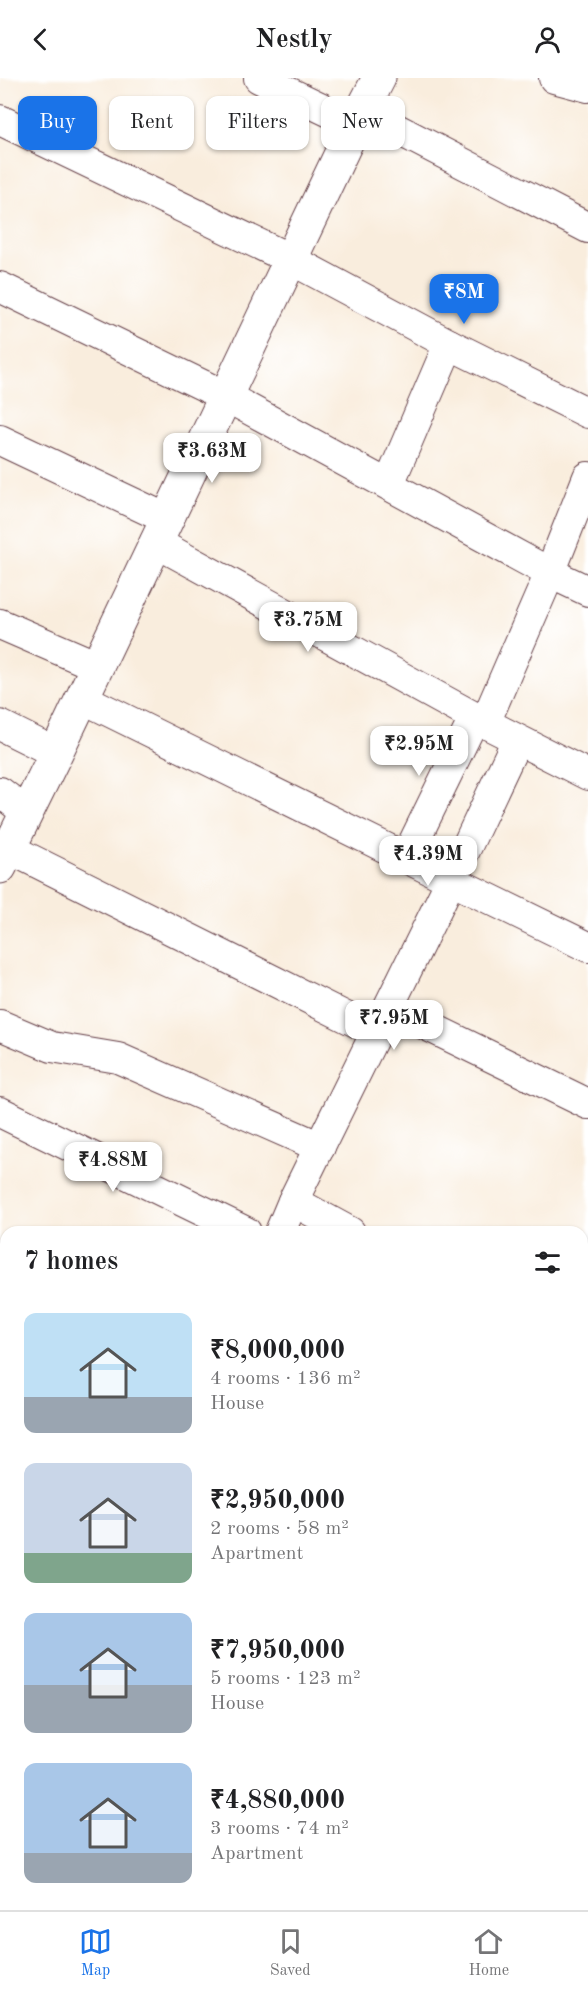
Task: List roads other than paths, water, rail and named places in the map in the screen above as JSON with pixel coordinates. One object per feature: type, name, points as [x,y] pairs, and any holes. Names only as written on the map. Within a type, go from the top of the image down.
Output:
[{"type":"street","points":[[259,78],[321,102]]},
{"type":"street","points":[[370,96],[380,78]]},
{"type":"street","points":[[554,78],[588,87]]},
{"type":"street","points":[[0,120],[290,259],[449,344],[588,413]]},
{"type":"street","points":[[405,140],[588,228]]},
{"type":"street","points":[[342,150],[56,753],[3,853],[383,1019],[588,1104]]},
{"type":"street","points":[[0,287],[225,396],[550,573],[588,591]]},
{"type":"street","points":[[389,484],[449,344]]},
{"type":"street","points":[[0,440],[161,530],[480,720],[588,775]]},
{"type":"street","points":[[406,858],[480,720],[550,573],[588,477]]},
{"type":"street","points":[[0,624],[96,666]]},
{"type":"street","points":[[81,698],[588,947]]},
{"type":"street","points":[[0,725],[56,753]]},
{"type":"street","points":[[283,1226],[517,740]]},
{"type":"street","points":[[0,792],[26,812]]},
{"type":"street","points":[[0,1025],[52,1047],[118,1058],[320,1148]]},
{"type":"street","points":[[0,1112],[234,1226]]},
{"type":"street","points":[[293,1201],[339,1226]]}]
